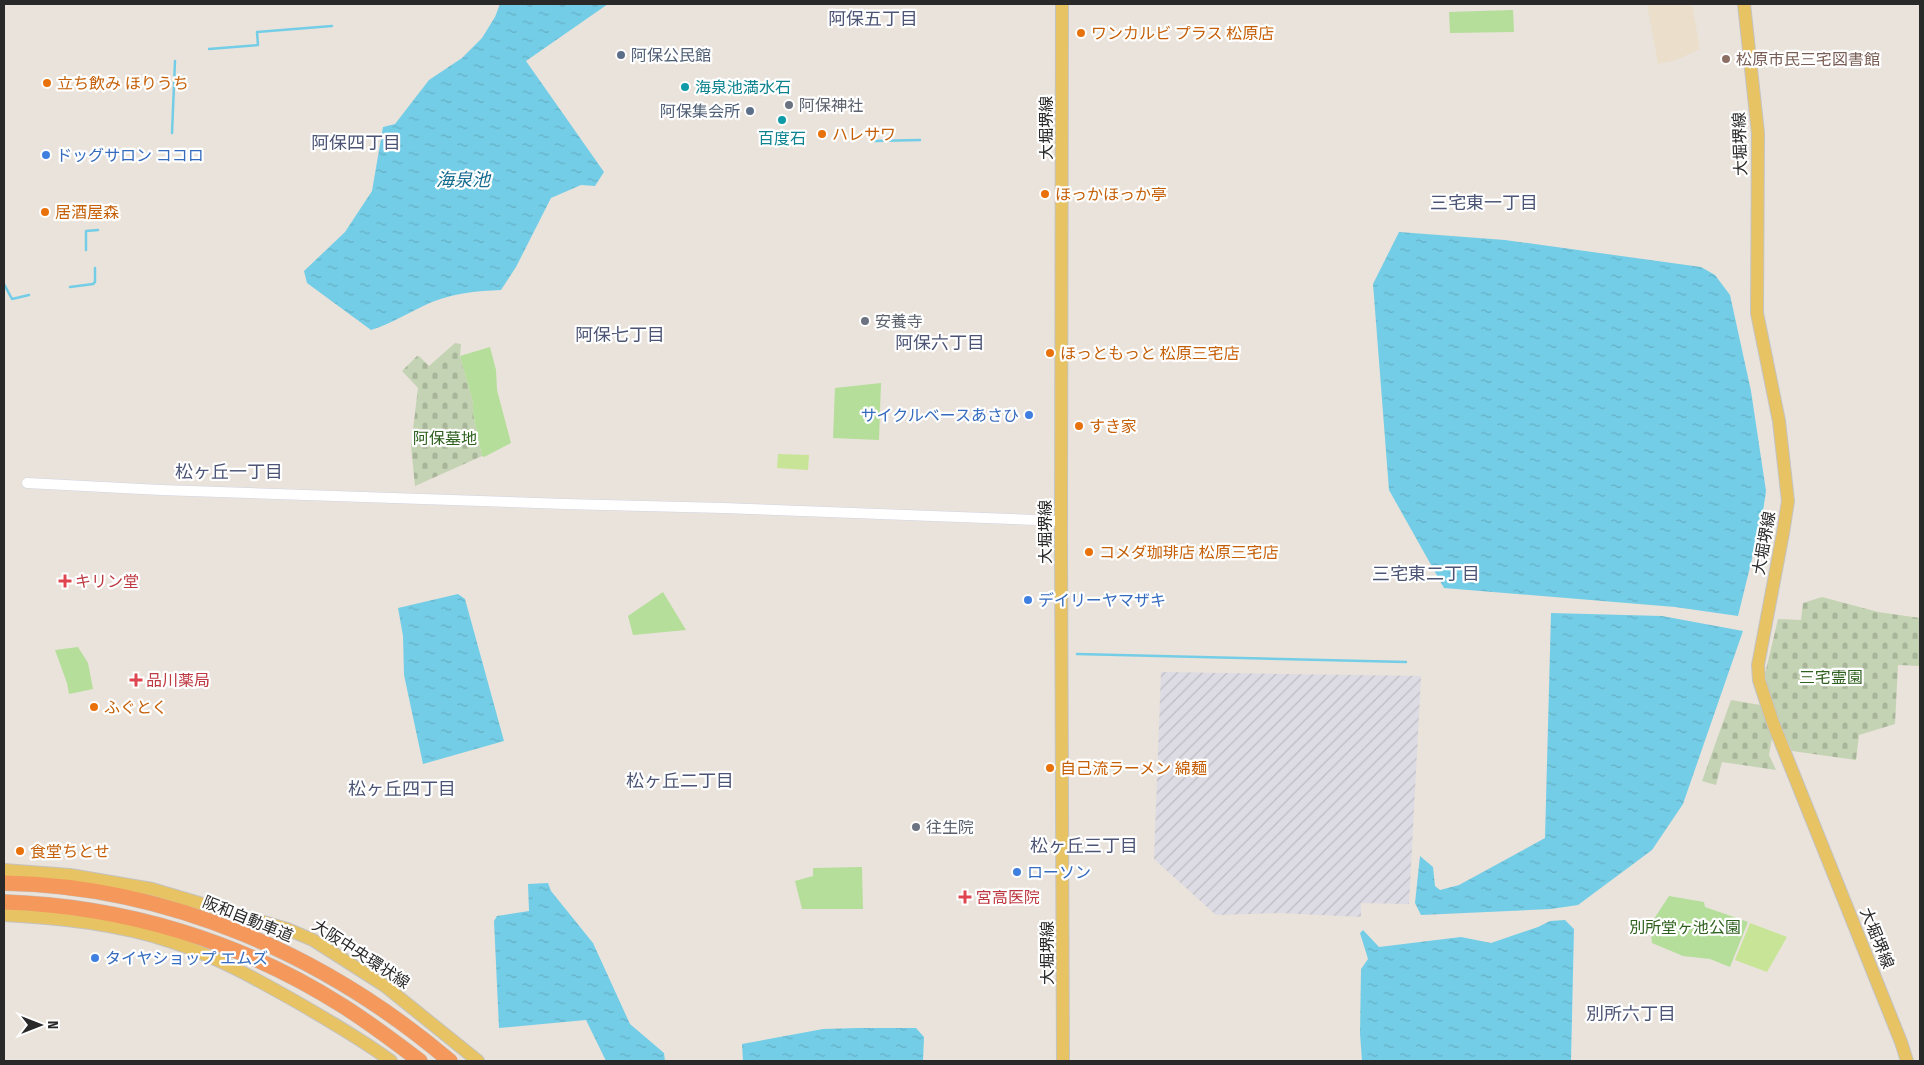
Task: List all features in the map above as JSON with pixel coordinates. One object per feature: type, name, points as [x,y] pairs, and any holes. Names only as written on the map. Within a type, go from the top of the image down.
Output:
[{"type":"highway","name":"阪和自動車道","points":[[4,883],[66,887],[116,895],[215,922],[260,940],[308,964],[353,990],[450,1061]]},
{"type":"highway","name":"阪和自動車道","points":[[4,902],[67,906],[114,914],[212,940],[254,958],[336,1001],[420,1061]]},
{"type":"main road","name":"大堀堺線","points":[[1062,4],[1063,1061]]},
{"type":"main road","name":"大堀堺線","points":[[1744,4],[1758,133],[1757,313],[1779,421],[1788,501],[1784,533],[1758,665],[1760,680],[1773,723],[1901,1042],[1906,1061]]},
{"type":"main road","name":"大阪中央環状線","points":[[4,870],[70,875],[152,889],[287,929],[313,940],[385,986],[478,1061]]},
{"type":"main road","points":[[4,915],[71,920],[172,942],[219,961],[266,985],[327,1019],[391,1061]]},
{"type":"street","points":[[27,483],[171,490],[1061,521]]},
{"type":"shaded area","points":[[1647,4],[1692,4],[1700,49],[1676,60],[1658,64]]},
{"type":"shaded area","points":[[1161,672],[1421,676],[1409,904],[1361,903],[1361,917],[1280,913],[1216,915],[1154,859]]},
{"type":"green space","points":[[1513,10],[1514,32],[1450,33],[1449,12]]},
{"type":"green space","name":"阿保墓地","points":[[455,343],[461,344],[460,356],[473,402],[473,413],[482,456],[415,486],[411,446],[418,388],[402,371],[417,356],[429,366]]},
{"type":"green space","points":[[490,347],[496,370],[497,390],[511,443],[484,457],[482,456],[473,413],[473,402],[460,356]]},
{"type":"green space","points":[[881,383],[879,440],[833,438],[835,388]]},
{"type":"green space","points":[[778,454],[809,455],[808,470],[777,468]]},
{"type":"green space","points":[[663,592],[686,630],[633,635],[628,616]]},
{"type":"green space","name":"三宅霊園","points":[[1822,597],[1878,612],[1920,618],[1920,666],[1898,665],[1895,724],[1859,735],[1856,760],[1792,751],[1771,703],[1765,674],[1778,619],[1801,620],[1803,603]]},
{"type":"green space","points":[[78,647],[88,663],[93,689],[69,694],[55,650]]},
{"type":"green space","points":[[1731,700],[1760,705],[1772,738],[1769,755],[1776,770],[1722,762],[1716,785],[1702,781]]},
{"type":"green space","points":[[862,867],[863,909],[802,909],[795,881],[813,876],[813,868]]},
{"type":"green space","name":"別所堂ヶ池公園","points":[[1669,896],[1704,902],[1705,907],[1748,922],[1730,967],[1710,959],[1683,956],[1652,943],[1650,925]]},
{"type":"green space","points":[[1750,923],[1787,937],[1767,972],[1735,960]]},
{"type":"water","name":"海泉池","points":[[500,4],[608,4],[526,61],[604,172],[595,186],[581,185],[551,198],[516,267],[501,290],[449,296],[371,330],[307,283],[304,271],[345,232],[372,191],[383,127],[395,124],[429,80],[462,58],[482,38],[495,17]]},
{"type":"water","points":[[1399,232],[1505,240],[1701,267],[1715,275],[1730,295],[1751,391],[1766,491],[1762,518],[1738,616],[1675,607],[1444,588],[1389,490],[1373,284]]},
{"type":"water","points":[[458,594],[465,599],[504,741],[423,764],[404,675],[403,636],[398,608]]},
{"type":"water","points":[[1551,613],[1662,616],[1743,631],[1683,804],[1652,850],[1578,905],[1551,909],[1421,915],[1415,903],[1420,856],[1433,867],[1435,886],[1440,890],[1459,885],[1545,838]]},
{"type":"water","points":[[548,883],[551,891],[593,943],[630,1024],[664,1053],[665,1061],[606,1061],[586,1020],[499,1028],[494,921],[497,916],[529,911],[528,884]]},
{"type":"water","points":[[1565,920],[1574,929],[1571,1061],[1362,1061],[1360,1034],[1361,969],[1368,959],[1360,933],[1363,930],[1379,947],[1461,937],[1491,943],[1550,921]]},
{"type":"water","points":[[916,1028],[924,1037],[923,1061],[743,1061],[742,1044],[823,1029]]},
{"type":"waterway","points":[[209,49],[258,45],[257,32],[332,26]]},
{"type":"waterway","points":[[172,133],[175,61]]},
{"type":"waterway","points":[[873,141],[920,140]]},
{"type":"waterway","points":[[86,250],[86,231],[98,230]]},
{"type":"waterway","points":[[70,287],[93,284],[95,282],[95,268]]},
{"type":"waterway","points":[[4,284],[12,299],[29,295]]},
{"type":"waterway","points":[[1077,654],[1406,662]]},
{"type":"place","name":"ワンカルビ プラス 松原店","points":[[1081,33]]},
{"type":"place","name":"阿保公民館","points":[[621,55]]},
{"type":"place","name":"松原市民三宅図書館","points":[[1726,59]]},
{"type":"place","name":"立ち飲み ほりうち","points":[[47,83]]},
{"type":"place","name":"海泉池満水石","points":[[685,87]]},
{"type":"place","name":"阿保神社","points":[[789,105]]},
{"type":"place","name":"阿保集会所","points":[[750,111]]},
{"type":"place","name":"百度石","points":[[782,120]]},
{"type":"place","name":"ハレサワ","points":[[822,134]]},
{"type":"place","name":"ドッグサロン ココロ","points":[[46,155]]},
{"type":"place","name":"ほっかほっか亭","points":[[1045,194]]},
{"type":"place","name":"居酒屋森","points":[[45,212]]},
{"type":"place","name":"安養寺","points":[[865,321]]},
{"type":"place","name":"ほっともっと 松原三宅店","points":[[1050,353]]},
{"type":"place","name":"サイクルベースあさひ","points":[[1029,415]]},
{"type":"place","name":"すき家","points":[[1079,426]]},
{"type":"place","name":"コメダ珈琲店 松原三宅店","points":[[1089,552]]},
{"type":"place","name":"キリン堂","points":[[65,581]]},
{"type":"place","name":"デイリーヤマザキ","points":[[1028,600]]},
{"type":"place","name":"品川薬局","points":[[136,680]]},
{"type":"place","name":"ふぐとく","points":[[94,707]]},
{"type":"place","name":"自己流ラーメン 綿麺","points":[[1050,768]]},
{"type":"place","name":"往生院","points":[[916,827]]},
{"type":"place","name":"食堂ちとせ","points":[[20,851]]},
{"type":"place","name":"ローソン","points":[[1017,872]]},
{"type":"place","name":"宮高医院","points":[[965,897]]},
{"type":"place","name":"タイヤショップ エムズ","points":[[95,958]]},
{"type":"district","name":"阿保五丁目","points":[[873,19]]},
{"type":"district","name":"阿保四丁目","points":[[356,143]]},
{"type":"district","name":"三宅東一丁目","points":[[1484,203]]},
{"type":"district","name":"阿保七丁目","points":[[620,335]]},
{"type":"district","name":"阿保六丁目","points":[[940,343]]},
{"type":"district","name":"松ヶ丘一丁目","points":[[229,472]]},
{"type":"district","name":"三宅東二丁目","points":[[1426,574]]},
{"type":"district","name":"松ヶ丘二丁目","points":[[680,781]]},
{"type":"district","name":"松ヶ丘四丁目","points":[[402,789]]},
{"type":"district","name":"松ヶ丘三丁目","points":[[1084,846]]},
{"type":"district","name":"別所六丁目","points":[[1631,1014]]}]
